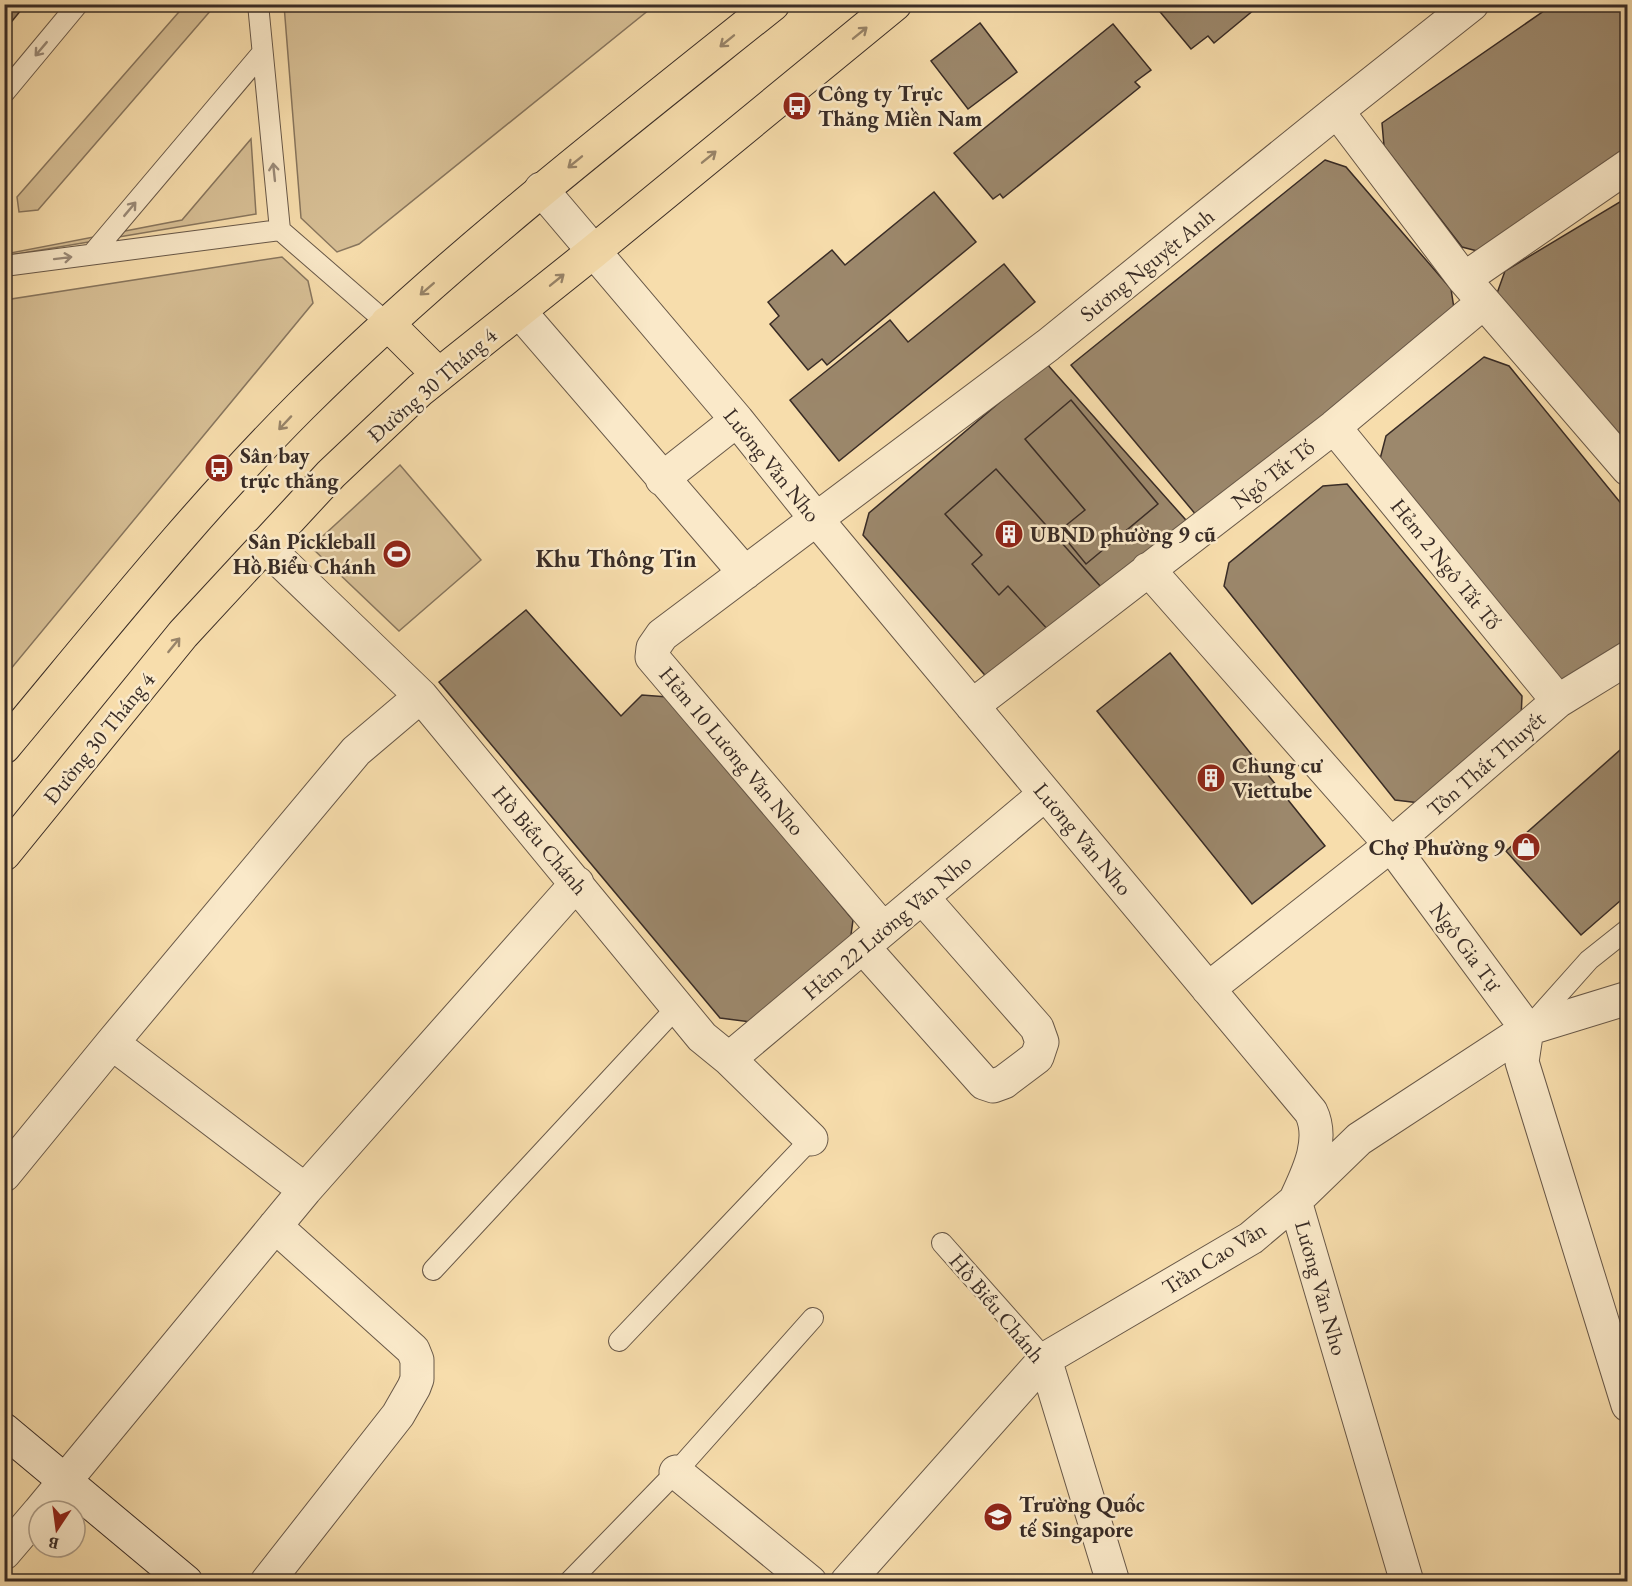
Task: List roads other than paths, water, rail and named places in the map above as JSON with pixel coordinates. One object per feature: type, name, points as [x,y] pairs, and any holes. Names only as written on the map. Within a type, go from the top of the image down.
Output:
[{"type":"main road","points":[[4,747],[210,503],[300,407],[387,323],[541,189],[773,4]]},
{"type":"main road","name":"Đường 30 Tháng 4","points":[[4,854],[183,634],[331,474],[420,390],[593,252],[895,4]]},
{"type":"main road","points":[[387,323],[439,375]]},
{"type":"street","name":"Sương Nguyệt Anh","points":[[817,520],[1048,345],[1472,4]]},
{"type":"street","points":[[1337,111],[1474,290],[1628,469]]},
{"type":"street","name":"Ngô Tất Tố","points":[[972,706],[1334,427],[1474,290],[1628,166]]},
{"type":"street","name":"Lương Văn Nho","points":[[541,189],[1311,1112],[1315,1121],[1316,1133],[1313,1157],[1295,1201],[1407,1581]]},
{"type":"street","points":[[519,311],[745,573]]},
{"type":"street","points":[[662,479],[736,420]]},
{"type":"street","name":"Hẻm 2 Ngô Tất Tố","points":[[1334,427],[1558,701]]},
{"type":"street","name":"Hẻm 10 Lương Văn Nho","points":[[817,520],[662,635],[653,648],[652,657],[873,938]]},
{"type":"street","name":"Hồ Biểu Chánh","points":[[264,545],[421,696],[702,1037],[729,1059],[811,1139]]},
{"type":"street","name":"Ngô Gia Tự","points":[[1149,569],[1391,846],[1527,1029]]},
{"type":"street","name":"Tôn Thất Thuyết","points":[[1208,989],[1391,846],[1558,701],[1628,658]]},
{"type":"street","points":[[4,1175],[356,751],[421,696]]},
{"type":"street","name":"Hẻm 22 Lương Văn Nho","points":[[729,1059],[1045,795]]},
{"type":"street","points":[[49,1499],[305,1190],[576,883]]},
{"type":"street","points":[[873,938],[984,1083],[993,1086],[1004,1082],[1037,1057],[1042,1042],[1036,1029],[922,897]]},
{"type":"street","name":"Trần Cao Vân","points":[[847,1581],[1045,1359],[1251,1238],[1295,1201],[1359,1139],[1527,1029],[1628,998]]},
{"type":"street","points":[[1527,1029],[1522,1062],[1628,1405]]},
{"type":"street","points":[[112,1043],[305,1190]]},
{"type":"street","points":[[267,1581],[398,1415],[414,1387],[418,1372],[417,1360],[410,1347],[275,1226]]},
{"type":"street","name":"Hồ Biểu Chánh","points":[[1045,1359],[1113,1581]]},
{"type":"street","points":[[4,1430],[186,1581]]},
{"type":"street","points":[[676,1472],[810,1581]]},
{"type":"street","points":[[4,1552],[27,1525]]},
{"type":"lane","points":[[4,93],[78,4]]},
{"type":"lane","points":[[258,4],[280,230],[387,323]]},
{"type":"lane","points":[[92,254],[262,53]]},
{"type":"lane","points":[[4,266],[280,230]]},
{"type":"lane","points":[[1527,1029],[1589,960],[1628,929]]},
{"type":"lane","points":[[433,1270],[676,1007]]},
{"type":"lane","points":[[619,1341],[811,1139]]},
{"type":"lane","name":"Hồ Biểu Chánh","points":[[942,1243],[1045,1359]]},
{"type":"lane","points":[[569,1581],[676,1472],[813,1318]]},
{"type":"place","name":"Công ty Trực Thăng Miền Nam","points":[[797,106]]},
{"type":"place","name":"Sân bay trực thăng","points":[[219,468]]},
{"type":"place","name":"UBND phường 9 cũ","points":[[1009,534]]},
{"type":"place","name":"Sân Pickleball Hồ Biểu Chánh","points":[[397,554]]},
{"type":"place","name":"Chung cư Viettube","points":[[1211,778]]},
{"type":"place","name":"Chợ Phường 9","points":[[1526,847]]},
{"type":"place","name":"Trường Quốc tế Singapore","points":[[998,1517]]},
{"type":"district","name":"Khu Thông Tin","points":[[616,558]]}]
